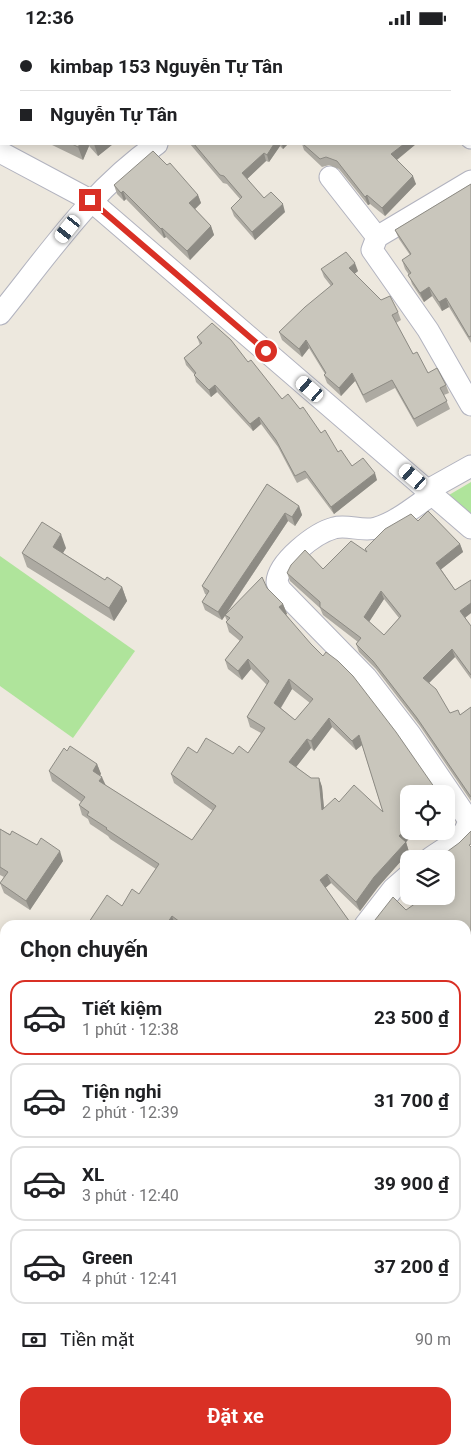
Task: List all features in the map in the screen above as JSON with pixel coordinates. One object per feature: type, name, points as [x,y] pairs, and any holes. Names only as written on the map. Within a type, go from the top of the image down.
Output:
[{"type":"street","points":[[0,314],[90,200],[131,162],[156,145]]},
{"type":"street","points":[[0,152],[90,200],[471,528]]},
{"type":"street","points":[[330,177],[377,237]]},
{"type":"street","points":[[471,181],[377,237],[372,250],[428,330],[471,405]]},
{"type":"street","points":[[442,850],[470,828],[468,819],[393,711],[366,677],[280,589],[277,582],[282,566],[300,548],[332,528],[374,529],[391,522],[430,492],[471,466]]},
{"type":"street","points":[[369,920],[400,883]]},
{"type":"green space","points":[[471,482],[471,515],[449,495]]},
{"type":"green space","points":[[0,556],[135,651],[73,738],[0,686]]},
{"type":"building","points":[[195,145],[273,145],[267,155],[264,153],[242,173],[264,198],[271,192],[283,204],[252,232],[231,208],[242,197],[224,176],[220,175]]},
{"type":"building","points":[[304,145],[403,145],[391,154],[413,176],[382,208],[367,195],[365,197],[337,161],[326,157],[320,159]]},
{"type":"building","points":[[153,151],[167,165],[170,163],[198,195],[189,203],[211,226],[187,251],[161,229],[123,191],[121,193],[114,185]]},
{"type":"building","points":[[471,184],[471,336],[469,337],[446,298],[439,302],[429,287],[420,293],[408,275],[411,273],[402,260],[411,254],[395,230]]},
{"type":"building","points":[[346,252],[355,263],[349,268],[381,300],[390,296],[398,312],[392,315],[413,354],[417,352],[428,373],[437,368],[446,385],[440,388],[447,401],[414,419],[392,380],[363,395],[352,373],[339,388],[324,375],[326,373],[306,340],[299,349],[279,332],[333,284],[321,269]]},
{"type":"building","points":[[212,323],[231,340],[248,362],[251,360],[282,399],[288,394],[300,409],[303,407],[321,433],[325,430],[338,452],[341,450],[352,466],[363,458],[375,473],[331,507],[305,471],[295,476],[276,440],[259,417],[250,424],[215,385],[209,390],[194,375],[196,373],[184,358],[202,343],[197,337]]},
{"type":"building","points":[[267,484],[299,506],[292,517],[285,513],[218,612],[202,602],[209,591],[202,586]]},
{"type":"building","points":[[428,511],[460,544],[436,563],[455,590],[471,580],[471,603],[460,611],[471,626],[471,675],[452,649],[423,678],[436,689],[450,713],[458,710],[460,715],[471,707],[471,797],[417,718],[373,661],[356,644],[361,638],[320,607],[320,602],[287,573],[291,565],[305,550],[323,569],[351,541],[367,552],[365,549],[385,529],[411,514],[418,521]],"holes":[[[381,591],[401,616],[384,635],[364,617]]]},
{"type":"building","points":[[42,522],[61,534],[53,547],[105,580],[107,577],[122,587],[109,608],[22,553]]},
{"type":"building","points":[[262,577],[267,588],[283,604],[279,607],[311,644],[323,656],[326,652],[338,661],[353,676],[396,732],[433,785],[400,785],[399,836],[400,840],[406,842],[374,877],[356,902],[327,874],[320,880],[348,920],[177,920],[172,916],[169,920],[90,920],[107,895],[122,906],[132,889],[139,894],[159,864],[87,815],[89,812],[79,805],[85,797],[49,771],[64,748],[67,751],[70,746],[97,764],[93,771],[102,777],[99,781],[192,840],[216,806],[171,774],[188,747],[197,753],[206,738],[233,754],[239,746],[248,753],[265,728],[247,717],[269,681],[248,659],[238,671],[225,660],[243,637],[226,622],[230,618],[225,615]],"holes":[[[289,679],[313,699],[295,720],[274,703]],[[329,718],[352,741],[359,735],[383,812],[354,785],[339,802],[335,798],[322,810],[319,778],[311,778],[289,762],[307,739],[311,741]]]},
{"type":"building","points":[[0,829],[10,835],[12,831],[37,845],[41,838],[60,851],[26,901],[0,883],[8,872],[0,867]]},
{"type":"building","points":[[471,831],[471,844],[469,845],[471,847],[471,920],[375,920],[393,897],[406,910],[413,905],[455,905],[455,850],[449,850]]},
{"type":"route","points":[[90,200],[266,351]]}]
